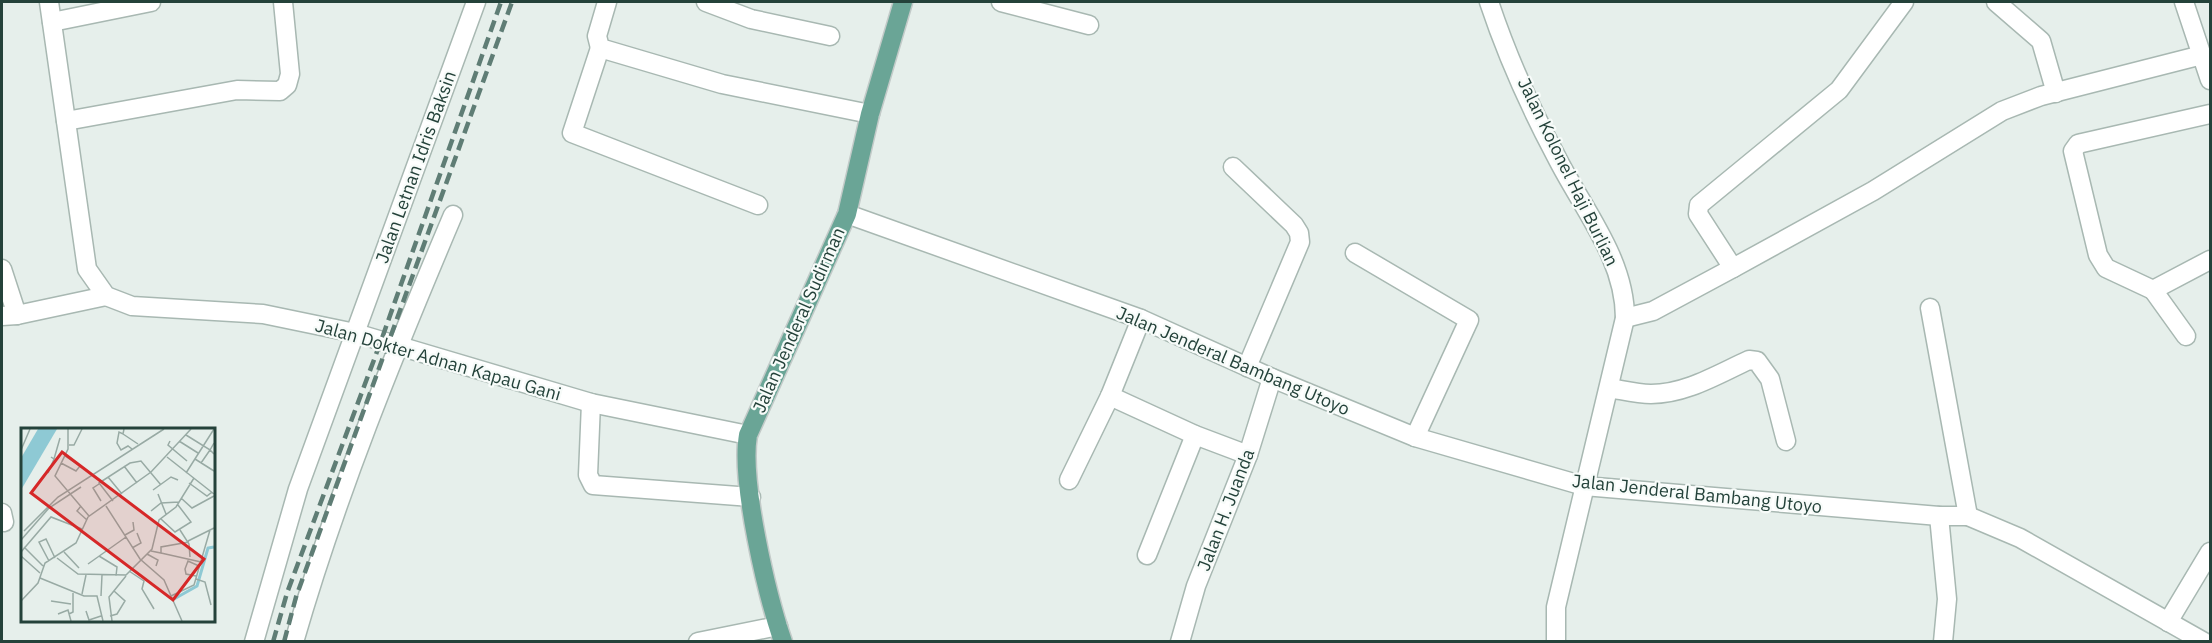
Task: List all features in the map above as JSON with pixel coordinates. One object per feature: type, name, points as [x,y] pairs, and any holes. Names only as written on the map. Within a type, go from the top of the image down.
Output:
[{"type":"main road","name":"Jalan Jenderal Sudirman","points":[[781,634],[764,571],[751,497],[745,454],[748,435],[847,214],[870,114],[903,2]]},
{"type":"street","points":[[2,269],[9,316],[106,297],[87,269],[49,2]]},
{"type":"street","points":[[52,22],[151,2]]},
{"type":"street","points":[[66,121],[237,90],[280,91],[287,85],[290,74],[283,2]]},
{"type":"street","name":"Jalan Letnan Idris Baksin","points":[[254,642],[298,489],[476,2]]},
{"type":"street","points":[[607,2],[597,36],[600,48],[571,130],[572,133],[758,205]]},
{"type":"street","points":[[706,2],[751,19],[830,36]]},
{"type":"street","points":[[1001,2],[1089,25]]},
{"type":"street","name":"Jalan Kolonel Haji Burlian","points":[[1489,2],[1555,155],[1614,260],[1625,296],[1625,318],[1556,607],[1556,642]]},
{"type":"street","points":[[1733,268],[1698,214],[1699,205],[1839,90],[1904,2]]},
{"type":"street","points":[[1996,2],[2041,41],[2056,93]]},
{"type":"street","points":[[2184,2],[2211,80]]},
{"type":"street","points":[[600,48],[722,84],[870,114]]},
{"type":"street","points":[[1625,318],[1653,311],[1733,268],[1873,191],[2002,111],[2056,93],[2202,55]]},
{"type":"street","points":[[2186,336],[2153,290],[2106,268],[2101,262],[2073,152],[2078,144],[2211,114]]},
{"type":"street","points":[[1233,167],[1294,225],[1299,233],[1300,242],[1246,366]]},
{"type":"street","name":"Jalan Jenderal Bambang Utoyo","points":[[847,214],[1141,319],[1272,378],[1415,437],[1584,486],[1939,516],[1968,516],[2020,538],[2204,642]]},
{"type":"street","points":[[294,642],[306,598],[398,345],[453,215]]},
{"type":"street","points":[[1355,253],[1469,320],[1415,437]]},
{"type":"street","points":[[2153,290],[2211,260]]},
{"type":"street","name":"Jalan Dokter Adnan Kapau Gani","points":[[106,297],[132,306],[263,314],[355,333],[591,403],[748,435]]},
{"type":"street","points":[[1930,308],[1968,516]]},
{"type":"street","points":[[1069,480],[1110,396],[1141,319]]},
{"type":"street","points":[[1609,388],[1650,394],[1670,392],[1695,386],[1749,360],[1757,361],[1770,379],[1786,441]]},
{"type":"street","name":"Jalan H. Juanda","points":[[1180,642],[1196,586],[1248,455],[1272,378]]},
{"type":"street","points":[[1110,396],[1196,435],[1248,455]]},
{"type":"street","points":[[591,403],[588,475],[593,485],[751,497]]},
{"type":"street","points":[[1147,555],[1196,435]]},
{"type":"street","points":[[1939,516],[1947,599],[1943,642]]},
{"type":"street","points":[[2175,626],[2211,552]]},
{"type":"street","points":[[698,642],[781,634]]},
{"type":"railway","points":[[273,642],[287,593],[381,341],[501,2]]},
{"type":"railway","points":[[284,642],[296,597],[512,2]]}]
